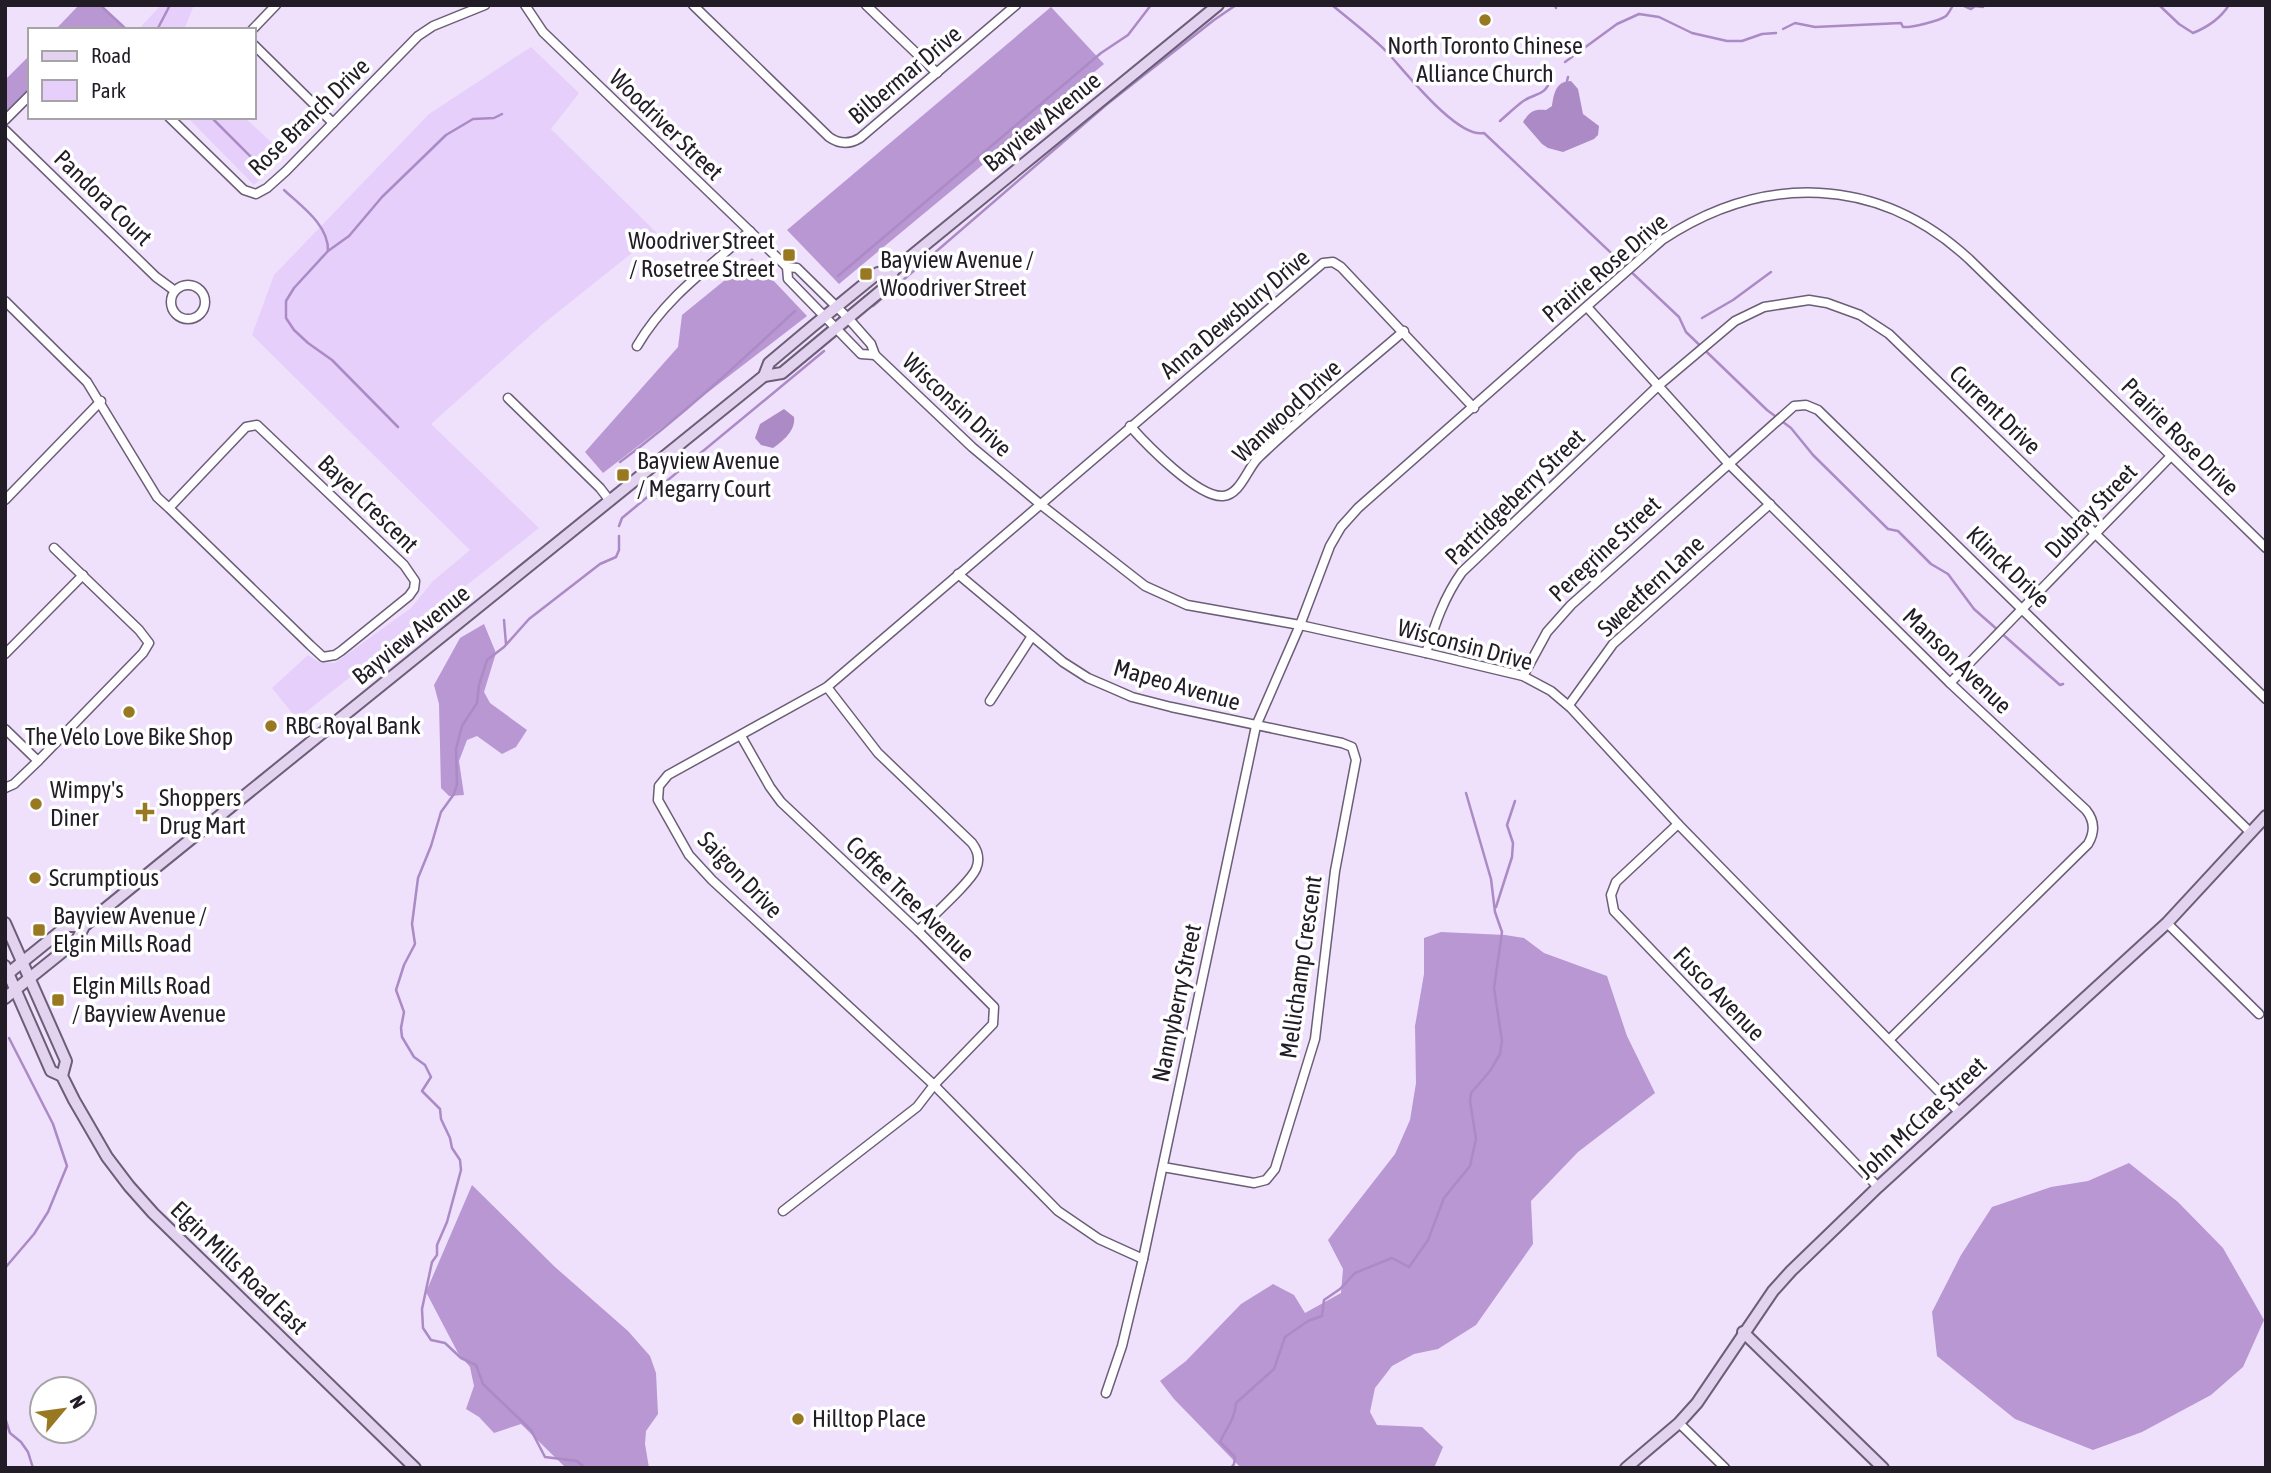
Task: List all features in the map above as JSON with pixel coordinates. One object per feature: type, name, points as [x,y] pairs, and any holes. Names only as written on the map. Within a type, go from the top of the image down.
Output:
[{"type":"main road","name":"Bayview Avenue","points":[[764,376],[769,363],[837,307],[878,274],[893,271],[1218,5]]},
{"type":"main road","name":"Bayview Avenue","points":[[5,998],[77,940],[84,926],[764,376],[782,373],[837,328],[888,285],[893,271]]},
{"type":"main road","name":"John McCrae Street","points":[[1626,1468],[1679,1423],[1696,1403],[1783,1279],[1878,1187],[2167,923],[2266,816]]},
{"type":"main road","name":"Elgin Mills Road East","points":[[5,923],[66,1061],[62,1076]]},
{"type":"main road","name":"Bayview Avenue","points":[[6,972],[67,926],[84,926]]},
{"type":"main road","name":"Elgin Mills Road East","points":[[6,972],[51,1071],[62,1076],[89,1130],[129,1186],[153,1213],[415,1468]]},
{"type":"main road","points":[[1744,1332],[1883,1468]]},
{"type":"street","points":[[254,28],[276,5]]},
{"type":"street","name":"Rose Branch Drive","points":[[171,119],[244,190],[256,194],[286,171],[418,36],[433,26],[485,5]]},
{"type":"street","name":"Woodriver Street","points":[[525,5],[543,33],[787,267],[797,268],[848,318]]},
{"type":"street","name":"Bilbermar Drive","points":[[693,5],[829,137],[841,143],[860,138],[1016,5]]},
{"type":"street","points":[[866,5],[937,74]]},
{"type":"street","points":[[256,47],[333,123]]},
{"type":"street","points":[[5,120],[28,97]]},
{"type":"street","name":"Pandora Court","points":[[5,131],[156,277],[175,291]]},
{"type":"street","name":"Prairie Rose Drive","points":[[1300,625],[1324,557],[1341,527],[1358,508],[1662,240],[1716,210],[1756,197],[1797,192],[1859,198],[1899,211],[1954,244],[2266,548]]},
{"type":"street","points":[[637,346],[652,321],[672,299],[750,232]]},
{"type":"street","name":"Anna Dewsbury Drive","points":[[1040,504],[1323,263],[1332,262],[1341,267],[1474,408]]},
{"type":"street","name":"Woodriver Street","points":[[787,267],[788,279],[826,317]]},
{"type":"street","name":"Pandora Court","points":[[189,285],[199,289],[204,299],[199,314],[183,318],[174,312],[171,301],[175,291],[179,287],[189,285]]},
{"type":"street","name":"Current Drive","points":[[1658,386],[1721,331],[1764,307],[1808,300],[1860,314],[1889,334],[2266,699]]},
{"type":"street","points":[[5,301],[80,374],[100,401],[149,484],[169,508]]},
{"type":"street","name":"Manson Avenue","points":[[1587,307],[1728,463],[1950,683],[2088,811],[2093,834],[2086,845],[1889,1040]]},
{"type":"street","name":"Wisconsin Drive","points":[[826,317],[861,354],[875,355]]},
{"type":"street","name":"Wisconsin Drive","points":[[848,318],[871,344],[875,355],[954,432],[1129,575],[1163,595],[1195,607],[1300,625],[1523,676],[1551,691],[1569,705],[1678,824],[1959,1112]]},
{"type":"street","name":"Wanwood Drive","points":[[1129,426],[1162,460],[1187,479],[1214,495],[1228,495],[1236,489],[1256,460],[1404,331]]},
{"type":"street","name":"Partridgeberry Street","points":[[1426,653],[1439,613],[1462,572],[1658,386]]},
{"type":"street","points":[[508,398],[610,501]]},
{"type":"street","points":[[5,500],[100,401]]},
{"type":"street","name":"Klinck Drive","points":[[1728,463],[1794,406],[1813,406],[2250,832]]},
{"type":"street","name":"Bayel Crescent","points":[[257,425],[404,565],[415,581],[414,589],[341,651],[323,657],[169,508],[246,427],[257,425]]},
{"type":"street","name":"Dubray Street","points":[[1950,683],[2171,456]]},
{"type":"street","name":"Peregrine Street","points":[[1523,676],[1558,617],[1728,463]]},
{"type":"street","name":"Saigon Drive","points":[[1040,504],[827,687],[666,776],[657,791],[658,800],[689,855],[712,880],[934,1084],[1058,1211],[1099,1239],[1143,1259]]},
{"type":"street","name":"Sweetfern Lane","points":[[1569,705],[1613,644],[1770,504]]},
{"type":"street","points":[[5,788],[14,784],[38,761],[143,653],[149,643],[139,630],[54,548]]},
{"type":"street","name":"Mapeo Avenue","points":[[958,574],[1076,671],[1132,697],[1256,726]]},
{"type":"street","points":[[5,654],[83,575]]},
{"type":"street","name":"Nannyberry Street","points":[[1106,1393],[1122,1346],[1143,1259],[1256,726],[1300,625]]},
{"type":"street","points":[[990,701],[1032,636]]},
{"type":"street","points":[[827,687],[878,753],[972,843],[976,850],[978,863],[972,875],[918,931]]},
{"type":"street","name":"Mellichamp Crescent","points":[[1163,1167],[1254,1183],[1269,1177],[1276,1169],[1315,1039],[1335,871],[1356,760],[1352,747],[1342,743],[1256,726]]},
{"type":"street","points":[[5,729],[38,761]]},
{"type":"street","name":"Coffee Tree Avenue","points":[[741,736],[769,788],[781,802],[994,1007],[993,1024],[934,1084],[917,1107],[783,1210]]},
{"type":"street","name":"Fusco Avenue","points":[[1678,824],[1616,882],[1611,895],[1615,913],[1878,1187]]},
{"type":"street","points":[[2167,923],[2259,1014]]},
{"type":"street","points":[[1679,1423],[1725,1468]]},
{"type":"green space","points":[[161,5],[194,5],[185,28],[140,28]]},
{"type":"green space","points":[[531,47],[579,93],[551,129],[657,233],[543,324],[431,424],[539,528],[297,719],[272,688],[308,655],[319,662],[335,663],[411,608],[433,581],[470,550],[252,335],[274,275],[429,114]]},
{"type":"green space","points":[[189,119],[246,119],[285,155],[254,185]]},
{"type":"shaded area","points":[[79,5],[98,5],[126,28],[57,28]]},
{"type":"shaded area","points":[[1051,7],[1104,64],[839,284],[787,230]]},
{"type":"shaded area","points":[[28,57],[28,92],[5,114],[5,80]]},
{"type":"shaded area","points":[[1571,81],[1578,89],[1583,114],[1599,126],[1598,135],[1563,152],[1542,144],[1523,122],[1533,112],[1552,106],[1559,85]]},
{"type":"shaded area","points":[[752,258],[807,316],[603,473],[585,452],[678,347],[682,315]]},
{"type":"shaded area","points":[[784,409],[794,417],[791,431],[773,448],[761,445],[755,438],[760,424]]},
{"type":"shaded area","points":[[484,624],[496,653],[484,692],[490,703],[527,730],[516,747],[502,754],[477,736],[467,740],[459,761],[464,795],[449,796],[441,788],[439,704],[434,685],[460,638]]},
{"type":"shaded area","points":[[1441,932],[1524,938],[1544,953],[1607,976],[1627,1036],[1655,1093],[1578,1152],[1531,1201],[1533,1244],[1476,1325],[1438,1349],[1414,1354],[1392,1366],[1375,1388],[1370,1412],[1377,1425],[1422,1427],[1443,1447],[1434,1468],[1241,1468],[1160,1381],[1186,1361],[1241,1304],[1273,1284],[1294,1295],[1305,1313],[1341,1293],[1343,1269],[1328,1240],[1395,1154],[1410,1120],[1416,1083],[1415,1026],[1424,974],[1424,938]]},
{"type":"shaded area","points":[[2129,1163],[2178,1202],[2223,1248],[2264,1320],[2243,1367],[2211,1395],[2142,1432],[2093,1450],[2015,1419],[1937,1356],[1932,1312],[1961,1255],[1992,1207],[2051,1187],[2088,1181]]},
{"type":"shaded area","points":[[472,1185],[555,1267],[628,1331],[650,1356],[656,1373],[658,1414],[646,1431],[649,1468],[566,1468],[521,1424],[494,1433],[479,1417],[466,1409],[474,1386],[470,1367],[458,1353],[426,1292]]},
{"type":"waterway","points":[[100,5],[125,28]]},
{"type":"waterway","points":[[158,28],[170,5]]},
{"type":"waterway","points":[[838,276],[1101,53],[1128,35],[1151,5]]},
{"type":"waterway","points":[[873,306],[1106,105],[1236,5]]},
{"type":"waterway","points":[[1332,5],[1380,45],[1446,115],[1473,132],[1484,133],[1679,317],[1686,332],[1767,410],[1791,428],[1813,455],[1888,529],[1898,531],[1931,564],[1948,574],[1974,609],[2060,685],[2063,684]]},
{"type":"waterway","points":[[1783,29],[1795,23],[1815,27],[1901,23],[1903,27],[1912,26],[1942,18],[1953,5]]},
{"type":"waterway","points":[[1962,5],[1971,9],[1984,5]]},
{"type":"waterway","points":[[2159,5],[2193,33],[2213,22],[2229,5]]},
{"type":"waterway","points":[[1565,62],[1617,24],[1639,14],[1659,17],[1692,33],[1727,41],[1742,41],[1762,34],[1776,33]]},
{"type":"waterway","points":[[1567,81],[1568,77]]},
{"type":"waterway","points":[[1500,121],[1522,102],[1542,92],[1551,79]]},
{"type":"waterway","points":[[398,427],[332,360],[294,330],[286,318],[286,301],[294,288],[328,251],[349,236],[382,197],[446,135],[473,119],[494,118],[502,114]]},
{"type":"waterway","points":[[213,119],[265,171]]},
{"type":"waterway","points":[[284,190],[319,224],[328,251]]},
{"type":"waterway","points":[[1702,318],[1733,300],[1771,272]]},
{"type":"waterway","points":[[620,462],[688,408],[795,311]]},
{"type":"waterway","points":[[619,526],[622,518],[824,351]]},
{"type":"waterway","points":[[585,1468],[577,1461],[545,1457],[531,1430],[483,1384],[476,1365],[461,1358],[445,1343],[431,1340],[423,1328],[422,1309],[432,1262],[437,1255],[437,1245],[447,1222],[461,1170],[460,1160],[452,1148],[440,1109],[422,1091],[431,1077],[425,1065],[414,1057],[402,1037],[404,1012],[396,990],[404,965],[415,944],[412,924],[418,878],[441,812],[454,794],[457,784],[456,749],[462,726],[477,703],[479,685],[487,660],[504,647],[529,619],[600,564],[616,557],[619,536]]},
{"type":"waterway","points":[[504,620],[506,644]]},
{"type":"waterway","points":[[1231,1468],[1235,1457],[1220,1442],[1236,1403],[1274,1369],[1285,1337],[1308,1321],[1322,1316],[1324,1300],[1340,1289],[1355,1273],[1392,1258],[1409,1267],[1428,1240],[1444,1198],[1470,1166],[1476,1139],[1471,1093],[1490,1071],[1500,1054],[1502,1041],[1494,988],[1502,932],[1495,912],[1491,879],[1466,793]]},
{"type":"waterway","points":[[1496,907],[1512,857],[1513,843],[1507,825],[1515,801]]},
{"type":"waterway","points":[[5,1268],[34,1234],[48,1212],[67,1166],[53,1124],[9,1038]]},
{"type":"waterway","points":[[5,1418],[10,1433],[28,1452],[33,1468]]},
{"type":"place","name":"North Toronto Chinese Alliance Church","points":[[1485,20]]},
{"type":"place","name":"Woodriver Street / Rosetree Street","points":[[789,255]]},
{"type":"place","name":"Bayview Avenue / Woodriver Street","points":[[866,274]]},
{"type":"place","name":"Bayview Avenue / Megarry Court","points":[[623,475]]},
{"type":"place","name":"The Velo Love Bike Shop","points":[[129,712]]},
{"type":"place","name":"RBC Royal Bank","points":[[271,726]]},
{"type":"place","name":"Wimpy's Diner","points":[[36,804]]},
{"type":"place","name":"Shoppers Drug Mart","points":[[145,812]]},
{"type":"place","name":"Scrumptious","points":[[35,878]]},
{"type":"place","name":"Bayview Avenue / Elgin Mills Road","points":[[39,930]]},
{"type":"place","name":"Elgin Mills Road / Bayview Avenue","points":[[58,1000]]},
{"type":"place","name":"Hilltop Place","points":[[798,1419]]}]
